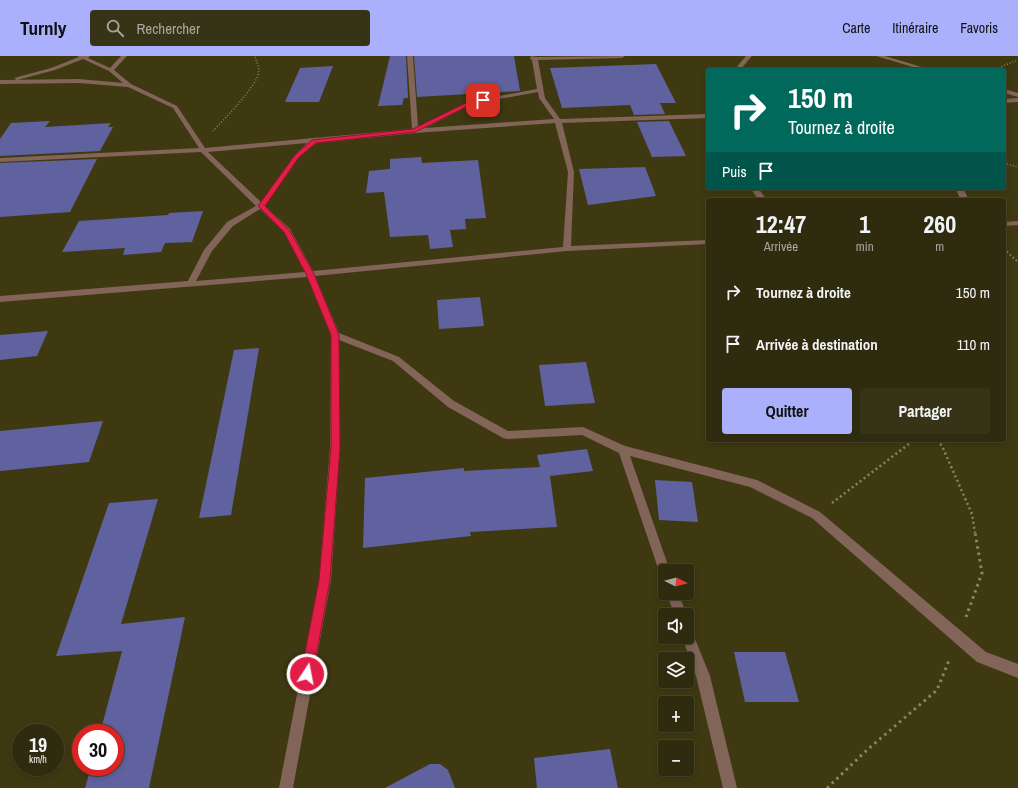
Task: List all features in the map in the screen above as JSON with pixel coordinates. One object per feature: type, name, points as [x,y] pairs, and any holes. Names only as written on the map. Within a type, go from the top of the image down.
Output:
[{"type":"street","points":[[2,82],[53,70],[83,56],[111,70],[129,85],[175,107],[201,147],[287,231],[310,274],[335,335],[335,448],[324,580],[286,788]]},
{"type":"street","points":[[111,70],[124,56]]},
{"type":"street","points":[[410,56],[415,130]]},
{"type":"street","points":[[567,249],[571,172],[558,121],[542,98],[539,90],[533,58],[622,56]]},
{"type":"street","points":[[739,68],[749,56]]},
{"type":"street","points":[[879,56],[922,68]]},
{"type":"street","points":[[2,82],[79,81],[129,85]]},
{"type":"street","points":[[415,130],[470,103],[539,90]]},
{"type":"street","points":[[1006,92],[1018,95]]},
{"type":"street","points":[[1006,101],[1018,100]]},
{"type":"street","points":[[0,160],[314,141],[415,130],[558,121],[706,116]]},
{"type":"street","points":[[192,284],[208,250],[230,224],[261,206],[297,156],[314,141]]},
{"type":"street","points":[[1006,224],[1018,223]]},
{"type":"street","points":[[0,298],[310,274],[567,249],[706,242]]},
{"type":"street","points":[[335,335],[396,359],[452,404],[507,435],[583,432],[622,450],[753,483],[816,515],[982,657],[1018,671]]},
{"type":"street","points":[[622,450],[662,564]]},
{"type":"street","points":[[691,644],[703,676],[730,788]]},
{"type":"path","points":[[201,147],[240,101],[255,80],[259,71],[256,56]]},
{"type":"path","points":[[998,68],[1018,60]]},
{"type":"path","points":[[1006,164],[1018,167]]},
{"type":"path","points":[[1006,251],[1018,262]]},
{"type":"path","points":[[816,515],[911,442]]},
{"type":"building","points":[[390,56],[406,56],[408,98],[404,98],[402,105],[378,106]]},
{"type":"building","points":[[414,56],[514,56],[520,91],[417,97]]},
{"type":"building","points":[[656,64],[676,103],[660,103],[665,114],[634,115],[630,105],[562,108],[550,68]]},
{"type":"building","points":[[333,66],[319,102],[285,102],[300,68]]},
{"type":"building","points":[[50,121],[45,127],[111,123],[108,127],[113,127],[100,151],[0,156],[0,139],[11,123]]},
{"type":"building","points":[[669,121],[686,156],[652,157],[637,122]]},
{"type":"building","points":[[421,157],[422,163],[478,160],[486,218],[465,219],[466,229],[450,230],[453,247],[430,249],[428,235],[390,237],[384,192],[366,193],[369,171],[390,169],[390,159]]},
{"type":"building","points":[[97,159],[70,212],[0,217],[0,163]]},
{"type":"building","points":[[645,167],[656,196],[588,205],[579,169]]},
{"type":"building","points":[[203,211],[192,242],[165,243],[161,252],[123,255],[125,248],[62,252],[79,221]]},
{"type":"building","points":[[480,297],[484,326],[439,329],[437,300]]},
{"type":"building","points":[[48,331],[37,356],[0,360],[0,335]]},
{"type":"building","points":[[259,348],[231,515],[199,518],[234,350]]},
{"type":"building","points":[[586,362],[595,403],[545,406],[539,365]]},
{"type":"building","points":[[103,421],[89,462],[0,471],[0,431]]},
{"type":"building","points":[[587,449],[593,471],[550,476],[557,527],[470,532],[471,536],[363,548],[365,478],[464,468],[464,471],[540,467],[537,455]]},
{"type":"building","points":[[655,480],[692,482],[698,522],[659,520]]},
{"type":"building","points":[[158,499],[121,624],[185,617],[149,788],[85,788],[88,776],[124,776],[124,724],[102,724],[122,651],[56,656],[109,503]]},
{"type":"building","points":[[734,652],[785,652],[799,702],[745,702]]},
{"type":"building","points":[[610,749],[618,788],[537,788],[534,758]]},
{"type":"building","points":[[430,764],[440,764],[448,770],[455,788],[385,788]]},
{"type":"route","points":[[307,674],[324,580],[335,448],[335,335],[310,274],[287,231],[261,206],[297,156],[314,141],[415,130],[470,103],[483,100]]}]
